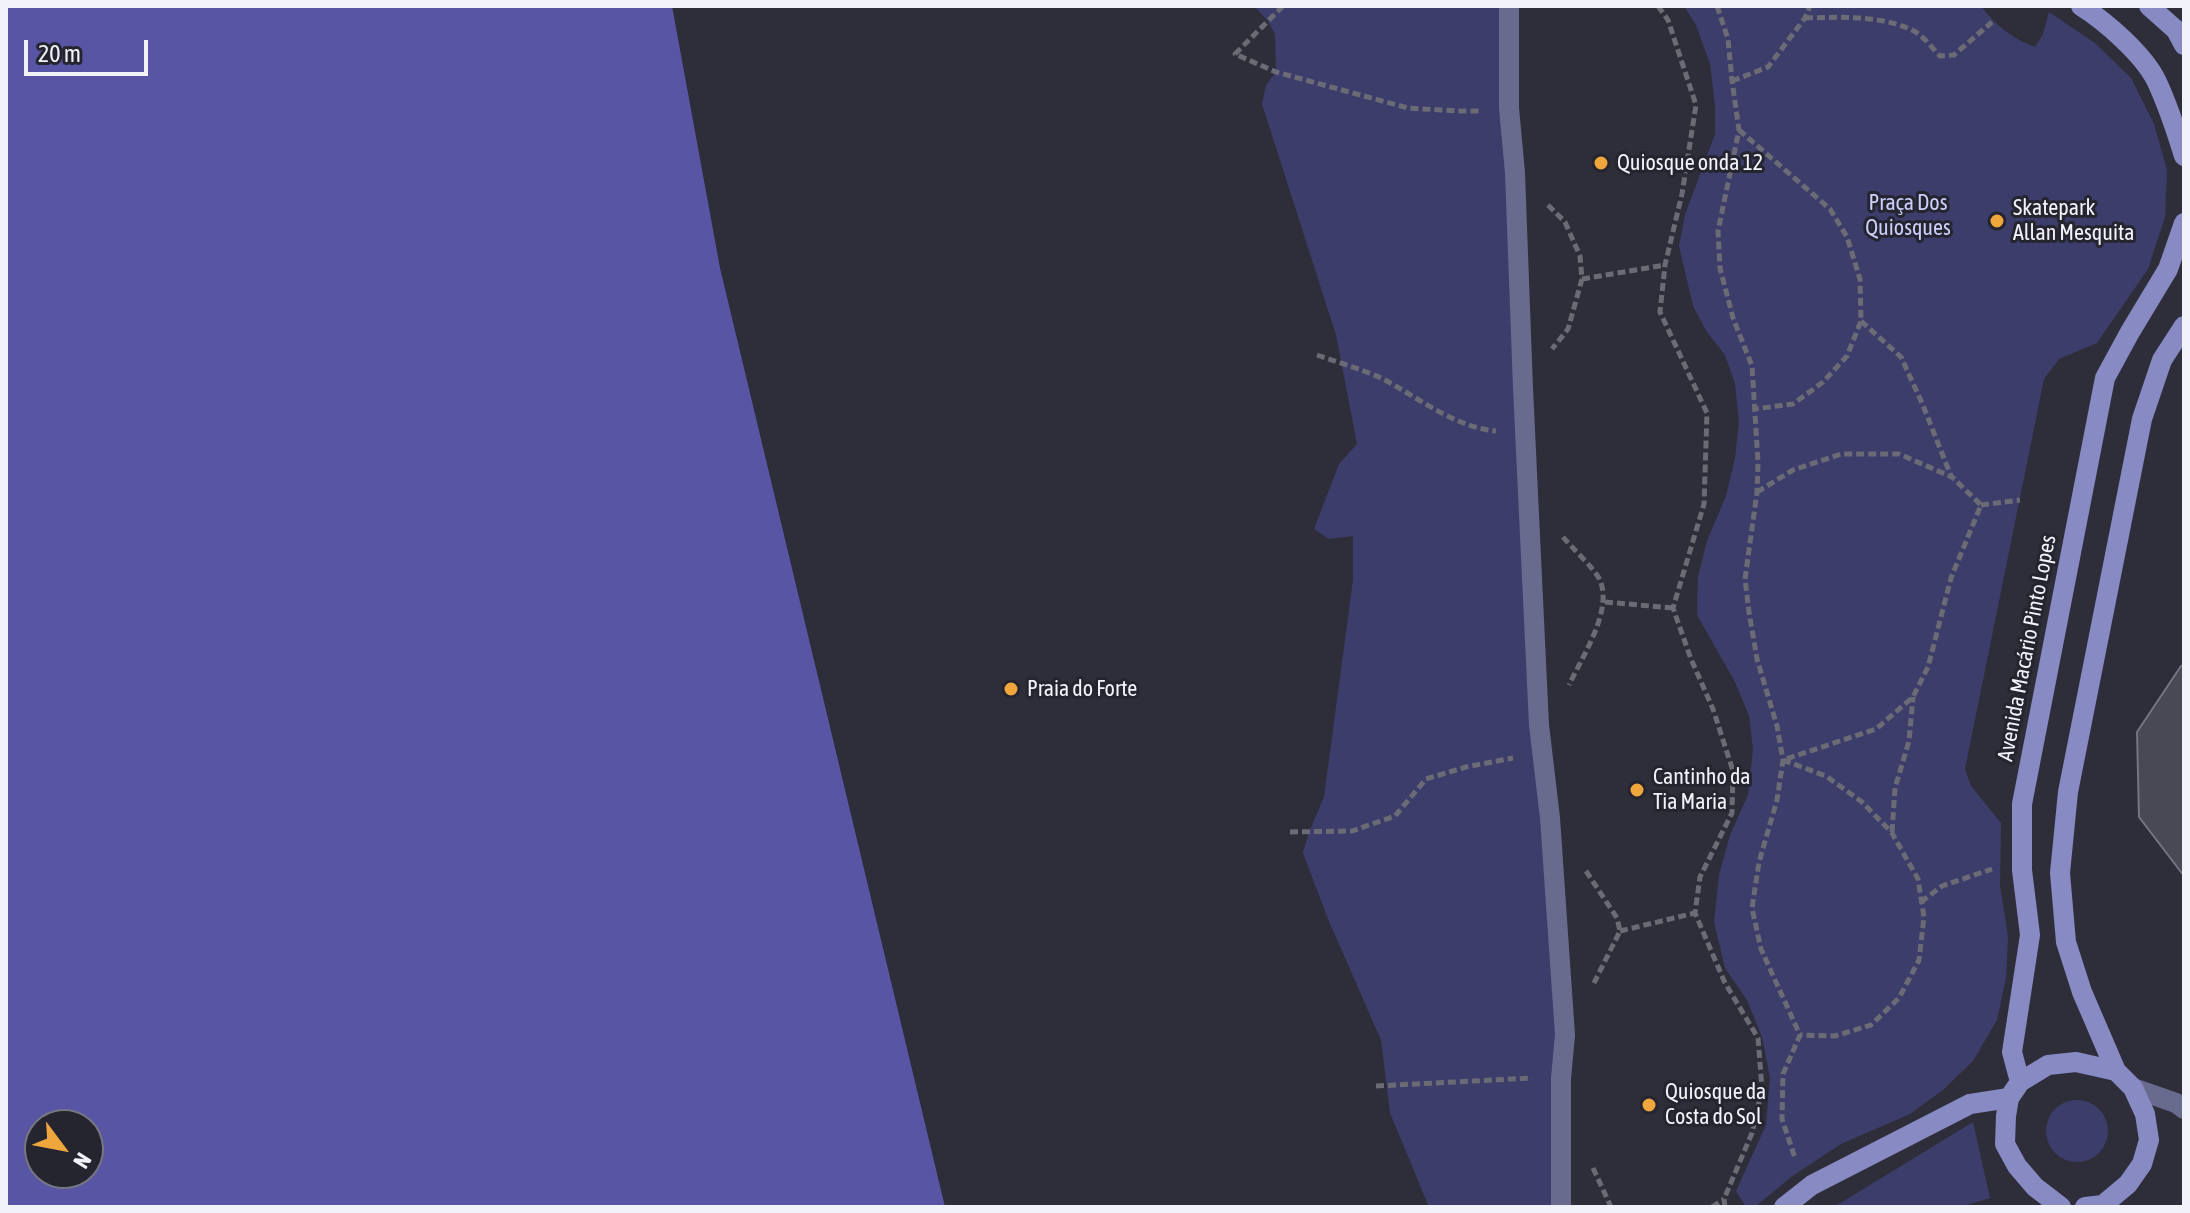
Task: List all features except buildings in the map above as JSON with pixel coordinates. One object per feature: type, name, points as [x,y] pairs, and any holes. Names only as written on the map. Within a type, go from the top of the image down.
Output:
[{"type":"main road","points":[[2081,6],[2125,41],[2154,77],[2170,112],[2184,156]]},
{"type":"main road","points":[[2149,6],[2176,30],[2184,45]]},
{"type":"main road","name":"Avenida Macário Pinto Lopes","points":[[2061,1207],[2035,1187],[2017,1166],[2005,1144],[2014,1090],[2012,1052],[2030,935],[2022,870],[2022,804],[2105,378],[2168,269],[2184,223]]},
{"type":"main road","points":[[2099,1206],[2128,1184],[2142,1164],[2149,1140],[2145,1114],[2133,1088],[2116,1071],[2082,992],[2066,942],[2061,859],[2068,792],[2142,419],[2162,360],[2184,326]]},
{"type":"main road","points":[[1784,1207],[1812,1185],[1970,1104],[2014,1090],[2048,1065],[2076,1062],[2116,1071]]},
{"type":"street","points":[[1509,6],[1509,108],[1515,173],[1539,725],[1550,818],[1565,1035],[1561,1078],[1561,1207]]},
{"type":"street","points":[[2133,1088],[2176,1103],[2184,1109]]},
{"type":"path","points":[[1283,6],[1235,54],[1276,72],[1408,108],[1457,111],[1509,108]]},
{"type":"path","points":[[1658,6],[1668,20],[1696,105],[1682,194],[1665,265],[1660,312],[1707,413],[1704,504],[1673,608],[1713,709],[1733,771],[1732,813],[1700,877],[1695,913],[1725,983],[1758,1038],[1762,1089],[1752,1133],[1724,1199],[1725,1207]]},
{"type":"path","points":[[1717,6],[1728,39],[1739,130],[1718,231],[1720,268],[1733,318],[1752,366],[1758,462],[1745,579],[1757,659],[1777,726],[1783,760],[1777,800],[1759,862],[1752,908],[1761,949],[1800,1035],[1783,1074],[1782,1119],[1796,1162],[1812,1185]]},
{"type":"path","points":[[1732,81],[1768,67],[1805,18],[1810,6]]},
{"type":"path","points":[[1805,18],[1877,19],[1915,31],[1940,56],[1954,55],[1992,22]]},
{"type":"path","points":[[1739,130],[1830,209],[1847,237],[1860,279],[1861,321],[1847,356],[1823,382],[1793,404],[1754,409]]},
{"type":"path","points":[[1515,173],[1565,222],[1580,256],[1582,279],[1568,329],[1523,388]]},
{"type":"path","points":[[1582,279],[1665,265]]},
{"type":"path","points":[[1861,321],[1901,357],[1952,477]]},
{"type":"path","points":[[1317,355],[1379,377],[1456,421],[1480,430],[1508,433],[1525,430]]},
{"type":"path","points":[[1757,492],[1793,470],[1841,454],[1899,454],[1952,477],[1981,505]]},
{"type":"path","points":[[1528,498],[1599,579],[1605,602],[1594,634],[1569,686],[1539,725]]},
{"type":"path","points":[[1981,505],[2020,500]]},
{"type":"path","points":[[1892,833],[1895,788],[1909,741],[1913,697],[1928,667],[1951,578],[1981,505]]},
{"type":"path","points":[[1605,602],[1673,608]]},
{"type":"path","points":[[1783,760],[1876,729],[1913,697]]},
{"type":"path","points":[[1290,832],[1352,831],[1395,816],[1426,779],[1466,767],[1542,755]]},
{"type":"path","points":[[1783,760],[1826,776],[1862,802],[1892,833],[1918,879],[1924,917],[1919,960],[1899,998],[1871,1025],[1835,1036],[1800,1035]]},
{"type":"path","points":[[1921,902],[1942,886],[2001,866],[2022,870]]},
{"type":"path","points":[[1620,931],[1695,913]]},
{"type":"path","points":[[1376,1086],[1561,1078]]},
{"type":"path","points":[[1712,1207],[1724,1199]]},
{"type":"green space","points":[[1254,6],[1509,6],[1565,1035],[1561,1207],[1429,1207],[1390,1113],[1381,1040],[1303,853],[1324,797],[1353,580],[1353,536],[1329,539],[1314,529],[1339,464],[1357,444],[1336,335],[1262,104],[1266,85],[1276,72],[1275,34]]},
{"type":"green space","name":"Praça Dos Quiosques","points":[[1684,6],[1981,6],[2005,31],[2035,47],[2043,34],[2049,12],[2095,43],[2131,78],[2154,124],[2167,170],[2165,217],[2148,269],[2097,343],[2059,359],[2044,379],[1965,769],[1971,786],[2001,823],[2000,886],[2008,936],[2006,978],[1997,1020],[1973,1061],[1943,1090],[1910,1114],[1841,1144],[1791,1177],[1755,1207],[1746,1207],[1736,1191],[1766,1125],[1770,1078],[1762,1037],[1747,1000],[1725,968],[1714,922],[1719,875],[1730,835],[1748,795],[1753,749],[1749,716],[1735,682],[1697,615],[1698,577],[1707,541],[1726,496],[1739,422],[1735,384],[1725,355],[1707,332],[1693,306],[1679,246],[1685,215],[1715,134],[1710,64],[1696,25]]},
{"type":"green space","points":[[2077,1100],[2099,1109],[2108,1131],[2099,1153],[2077,1162],[2055,1153],[2046,1131],[2055,1109]]},
{"type":"green space","points":[[1973,1122],[1990,1198],[1960,1207],[1834,1207]]},
{"type":"shaded area","points":[[6,6],[672,6],[720,268],[945,1207],[6,1207]]},
{"type":"place","name":"Quiosque onda 12","points":[[1601,163]]},
{"type":"place","name":"Skatepark Allan Mesquita","points":[[1997,221]]},
{"type":"place","name":"Praia do Forte","points":[[1011,689]]},
{"type":"place","name":"Cantinho da Tia Maria","points":[[1637,790]]},
{"type":"place","name":"Quiosque da Costa do Sol","points":[[1649,1105]]}]
